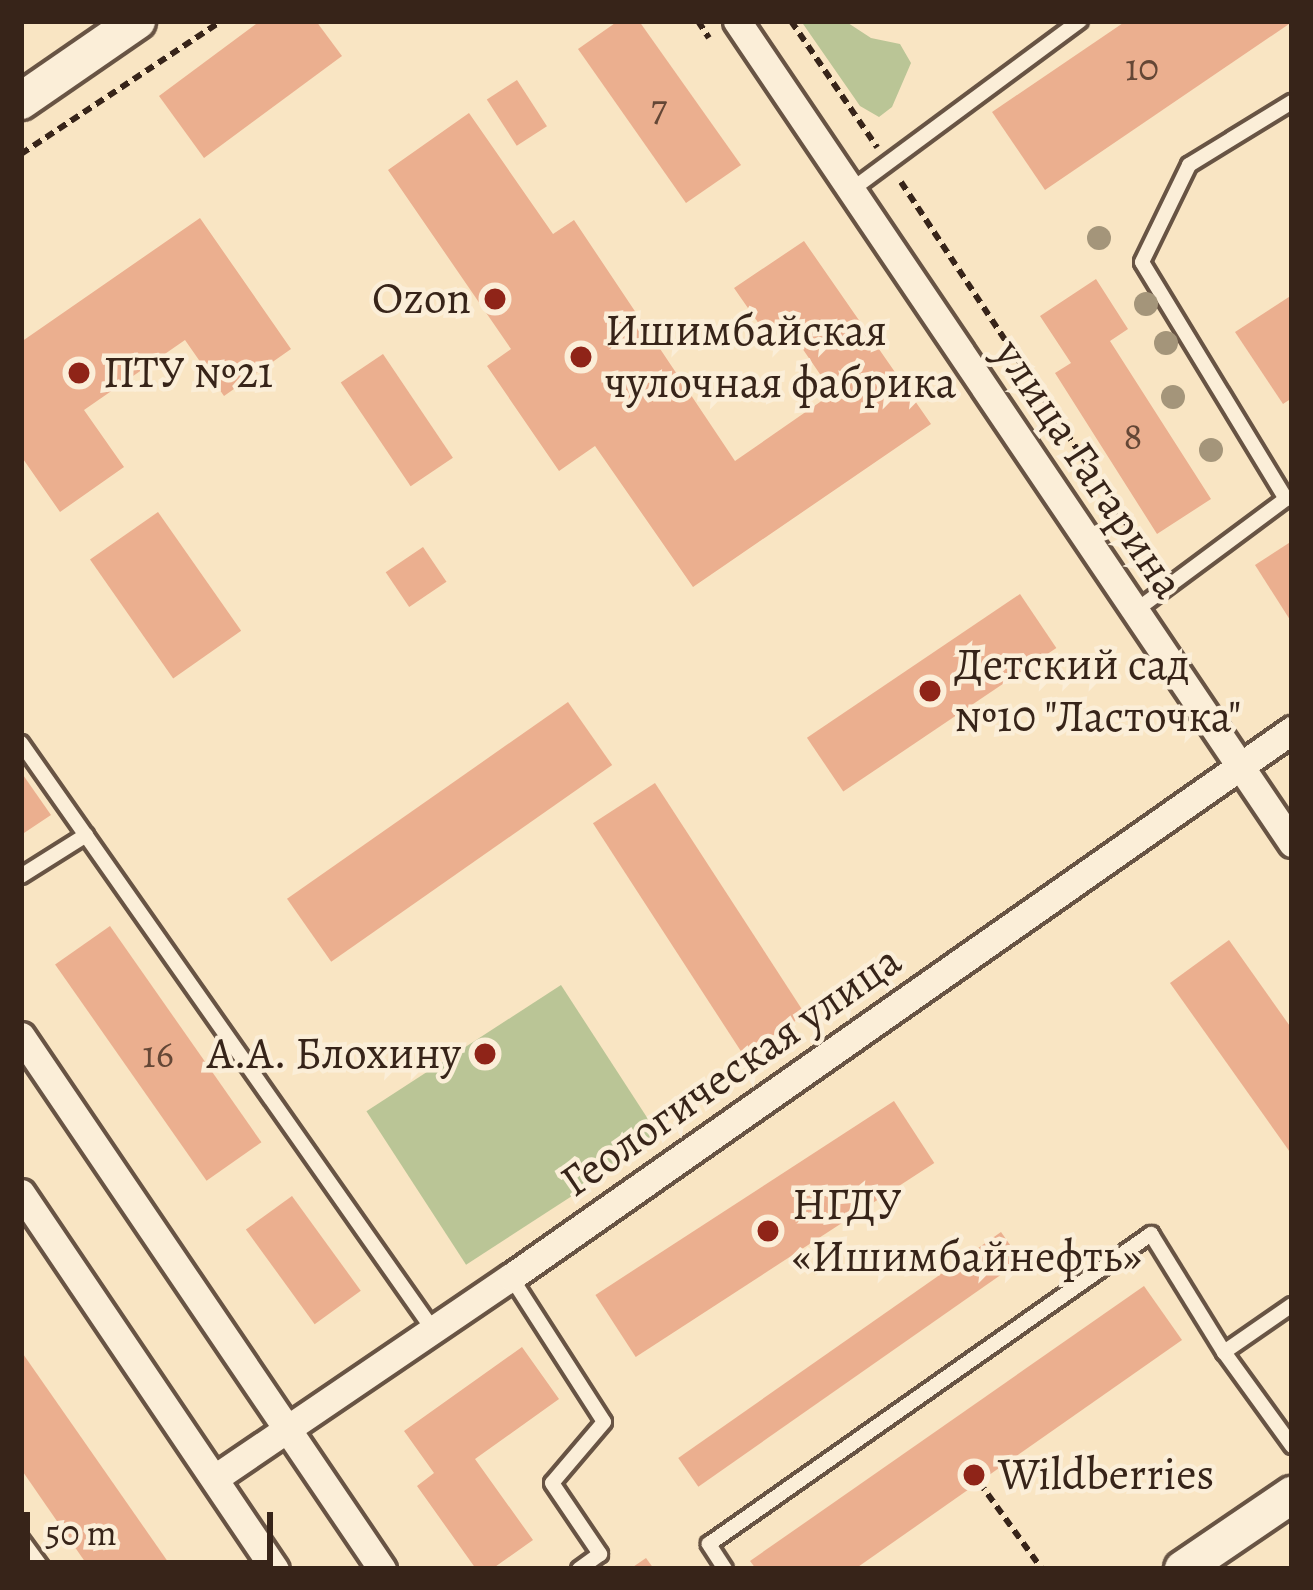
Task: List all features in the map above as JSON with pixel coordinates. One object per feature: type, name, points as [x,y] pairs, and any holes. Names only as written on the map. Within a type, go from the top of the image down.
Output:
[{"type":"street","points":[[21,101],[136,21]]},
{"type":"street","name":"улица Гагарина","points":[[736,21],[1235,766],[1292,843]]},
{"type":"street","name":"Геологическая улица","points":[[215,1478],[512,1277],[1292,730]]},
{"type":"street","points":[[21,1036],[382,1569]]},
{"type":"street","points":[[21,1193],[275,1569]]},
{"type":"street","points":[[1183,1569],[1292,1495]]},
{"type":"lane","points":[[850,191],[1080,21]]},
{"type":"lane","points":[[1135,611],[1289,497],[1142,262],[1189,165],[1292,102]]},
{"type":"lane","points":[[21,743],[434,1330]]},
{"type":"lane","points":[[21,876],[86,835]]},
{"type":"lane","points":[[725,1569],[709,1544],[1151,1234],[1224,1352],[1292,1446]]},
{"type":"lane","points":[[512,1277],[604,1422],[552,1483],[600,1554],[579,1569]]},
{"type":"lane","points":[[1224,1352],[1292,1304]]},
{"type":"lane","points":[[21,1538],[43,1569]]},
{"type":"path","points":[[21,154],[221,21]]},
{"type":"path","points":[[791,21],[1134,535]]},
{"type":"path","points":[[980,1482],[1042,1569]]},
{"type":"green space","points":[[801,21],[845,21],[871,38],[900,44],[911,63],[892,107],[879,117],[860,106]]},
{"type":"green space","points":[[561,985],[661,1138],[466,1265],[366,1111]]},
{"type":"building","points":[[260,21],[316,21],[342,56],[204,158],[159,96]]},
{"type":"building","points":[[618,21],[639,21],[741,165],[686,203],[578,49]]},
{"type":"building","points":[[1126,21],[1292,22],[1045,190],[992,112]]},
{"type":"building","points":[[517,80],[547,126],[517,146],[487,100]]},
{"type":"building","name":"Ишимбайская чулочная фабрика","points":[[469,113],[553,234],[574,220],[735,461],[833,393],[782,319],[764,331],[734,288],[804,241],[931,424],[693,587],[595,446],[559,471],[487,366],[511,349],[388,170]]},
{"type":"building","name":"ПТУ №21","points":[[200,218],[291,349],[224,396],[185,340],[84,410],[124,467],[60,512],[21,456],[21,342]]},
{"type":"building","points":[[1096,279],[1128,329],[1110,341],[1211,499],[1157,534],[1055,373],[1071,363],[1040,316]]},
{"type":"building","points":[[1292,295],[1292,398],[1283,404],[1235,332]]},
{"type":"building","points":[[383,354],[453,458],[411,486],[341,383]]},
{"type":"building","points":[[158,512],[241,631],[173,678],[90,560]]},
{"type":"building","points":[[1292,541],[1292,623],[1255,565]]},
{"type":"building","points":[[423,547],[446,582],[409,607],[386,572]]},
{"type":"building","name":"Детский сад №10 \"Ласточка\"","points":[[1020,594],[1056,648],[843,792],[807,738]]},
{"type":"building","points":[[568,702],[612,765],[331,962],[287,899]]},
{"type":"building","points":[[21,772],[51,815],[21,835]]},
{"type":"building","points":[[655,783],[805,1014],[743,1055],[593,823]]},
{"type":"building","points":[[110,926],[261,1142],[207,1181],[55,964]]},
{"type":"building","points":[[1229,940],[1292,1029],[1292,1155],[1170,983]]},
{"type":"building","name":"НГДУ «Ишимбайнефть»","points":[[894,1101],[934,1163],[636,1357],[595,1295]]},
{"type":"building","points":[[292,1196],[361,1291],[315,1324],[246,1230]]},
{"type":"building","points":[[1001,1232],[1021,1261],[698,1487],[678,1458]]},
{"type":"building","points":[[1144,1286],[1182,1340],[855,1569],[756,1569],[750,1561]]},
{"type":"building","points":[[522,1347],[559,1399],[475,1459],[533,1540],[492,1569],[476,1569],[417,1486],[434,1473],[404,1431]]},
{"type":"building","points":[[21,1351],[173,1569],[90,1569],[21,1469]]},
{"type":"building","points":[[646,1558],[654,1569],[630,1569]]},
{"type":"place","name":"Ozon","points":[[495,299]]},
{"type":"place","name":"Ишимбайская чулочная фабрика","points":[[581,357]]},
{"type":"place","name":"ПТУ №21","points":[[79,373]]},
{"type":"place","name":"Детский сад №10 \"Ласточка\"","points":[[930,691]]},
{"type":"place","name":"А.А. Блохину","points":[[485,1054]]},
{"type":"place","name":"НГДУ «Ишимбайнефть»","points":[[768,1231]]},
{"type":"place","name":"Wildberries","points":[[974,1475]]}]
